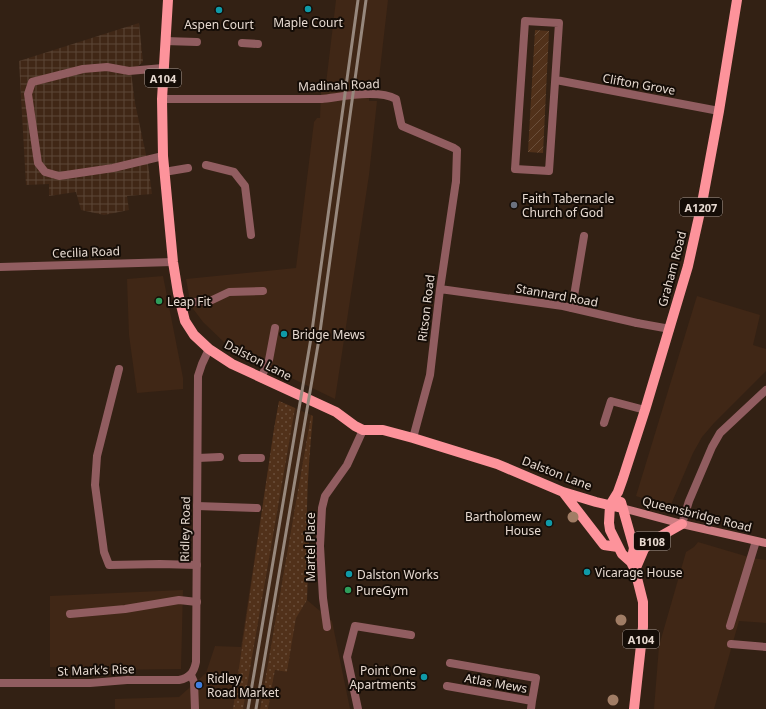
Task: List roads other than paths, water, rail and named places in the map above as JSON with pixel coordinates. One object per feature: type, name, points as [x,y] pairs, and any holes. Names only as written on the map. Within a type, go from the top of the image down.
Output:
[{"type":"main road","name":"Dalston Lane","points":[[168,0],[162,99],[162,156],[173,262],[185,322],[194,335],[209,349],[232,364],[336,412],[363,430],[383,430],[413,438],[497,464],[563,492],[622,508]]},
{"type":"main road","name":"Graham Road","points":[[610,505],[618,492],[645,410],[670,329],[692,245],[702,203],[719,111],[737,0]]},
{"type":"main road","name":"A104","points":[[563,492],[604,545],[618,547]]},
{"type":"main road","points":[[618,492],[622,508]]},
{"type":"main road","name":"A104","points":[[610,505],[610,530],[622,554],[633,566]]},
{"type":"main road","name":"Queensbridge Road","points":[[622,508],[682,524],[766,543]]},
{"type":"main road","name":"A104","points":[[622,508],[634,548],[633,566],[643,602],[639,670],[634,709]]},
{"type":"main road","name":"B108","points":[[633,566],[652,540],[682,524]]},
{"type":"street","points":[[525,21],[560,23],[556,80],[549,171],[515,169],[525,21]]},
{"type":"street","points":[[165,41],[197,42]]},
{"type":"street","points":[[242,43],[258,44]]},
{"type":"street","points":[[162,156],[113,168],[59,176],[45,172],[38,163],[28,94],[32,82],[83,69],[107,67],[129,71],[164,68]]},
{"type":"street","name":"Clifton Grove","points":[[556,80],[719,111]]},
{"type":"street","name":"Madinah Road","points":[[162,99],[321,99],[370,94],[390,95],[396,99],[402,126],[457,150],[456,181]]},
{"type":"street","points":[[206,165],[234,172],[245,186],[251,235]]},
{"type":"street","points":[[164,172],[188,168]]},
{"type":"street","name":"Ritson Road","points":[[413,438],[430,375],[440,289],[456,181]]},
{"type":"street","points":[[572,308],[584,236]]},
{"type":"street","name":"Cecilia Road","points":[[0,267],[173,262]]},
{"type":"street","name":"Stannard Road","points":[[440,289],[572,308],[670,329]]},
{"type":"street","points":[[181,303],[210,301],[229,292],[263,291]]},
{"type":"street","points":[[261,378],[269,360],[275,328]]},
{"type":"street","name":"Ridley Road","points":[[195,709],[195,690],[191,675],[196,662],[198,376],[209,349]]},
{"type":"street","points":[[119,369],[97,456],[95,485],[104,552],[109,565],[197,565]]},
{"type":"street","points":[[682,524],[689,501],[712,447],[720,433],[766,390]]},
{"type":"street","points":[[604,423],[612,401],[645,410]]},
{"type":"street","name":"Martel Place","points":[[327,627],[323,598],[320,546],[322,508],[325,496],[346,465],[363,430]]},
{"type":"street","points":[[198,458],[220,457]]},
{"type":"street","points":[[242,458],[261,458]]},
{"type":"street","points":[[198,506],[256,508]]},
{"type":"street","points":[[730,626],[756,541]]},
{"type":"street","points":[[70,614],[125,609],[180,600],[197,602]]},
{"type":"street","points":[[358,709],[347,657],[355,626],[411,635]]},
{"type":"street","points":[[731,644],[766,647]]},
{"type":"street","points":[[450,664],[536,678],[532,705]]},
{"type":"street","name":"St Mark's Rise","points":[[0,683],[90,684],[126,680],[179,680],[186,679],[191,675]]},
{"type":"street","name":"Atlas Mews","points":[[447,686],[532,705]]},
{"type":"railway","points":[[248,709],[311,338],[358,0]]},
{"type":"railway","points":[[256,709],[319,339],[366,0]]},
{"type":"place","name":"Maple Court","points":[[308,9]]},
{"type":"place","name":"Aspen Court","points":[[219,10]]},
{"type":"place","name":"Faith Tabernacle Church of God","points":[[514,205]]},
{"type":"place","name":"Leap Fit","points":[[159,301]]},
{"type":"place","name":"Bridge Mews","points":[[284,334]]},
{"type":"place","name":"Bartholomew House","points":[[549,523]]},
{"type":"place","name":"Vicarage House","points":[[587,572]]},
{"type":"place","name":"Dalston Works","points":[[349,574]]},
{"type":"place","name":"PureGym","points":[[348,590]]},
{"type":"place","name":"Point One Apartments","points":[[424,677]]},
{"type":"place","name":"Ridley Road Market","points":[[199,685]]}]
